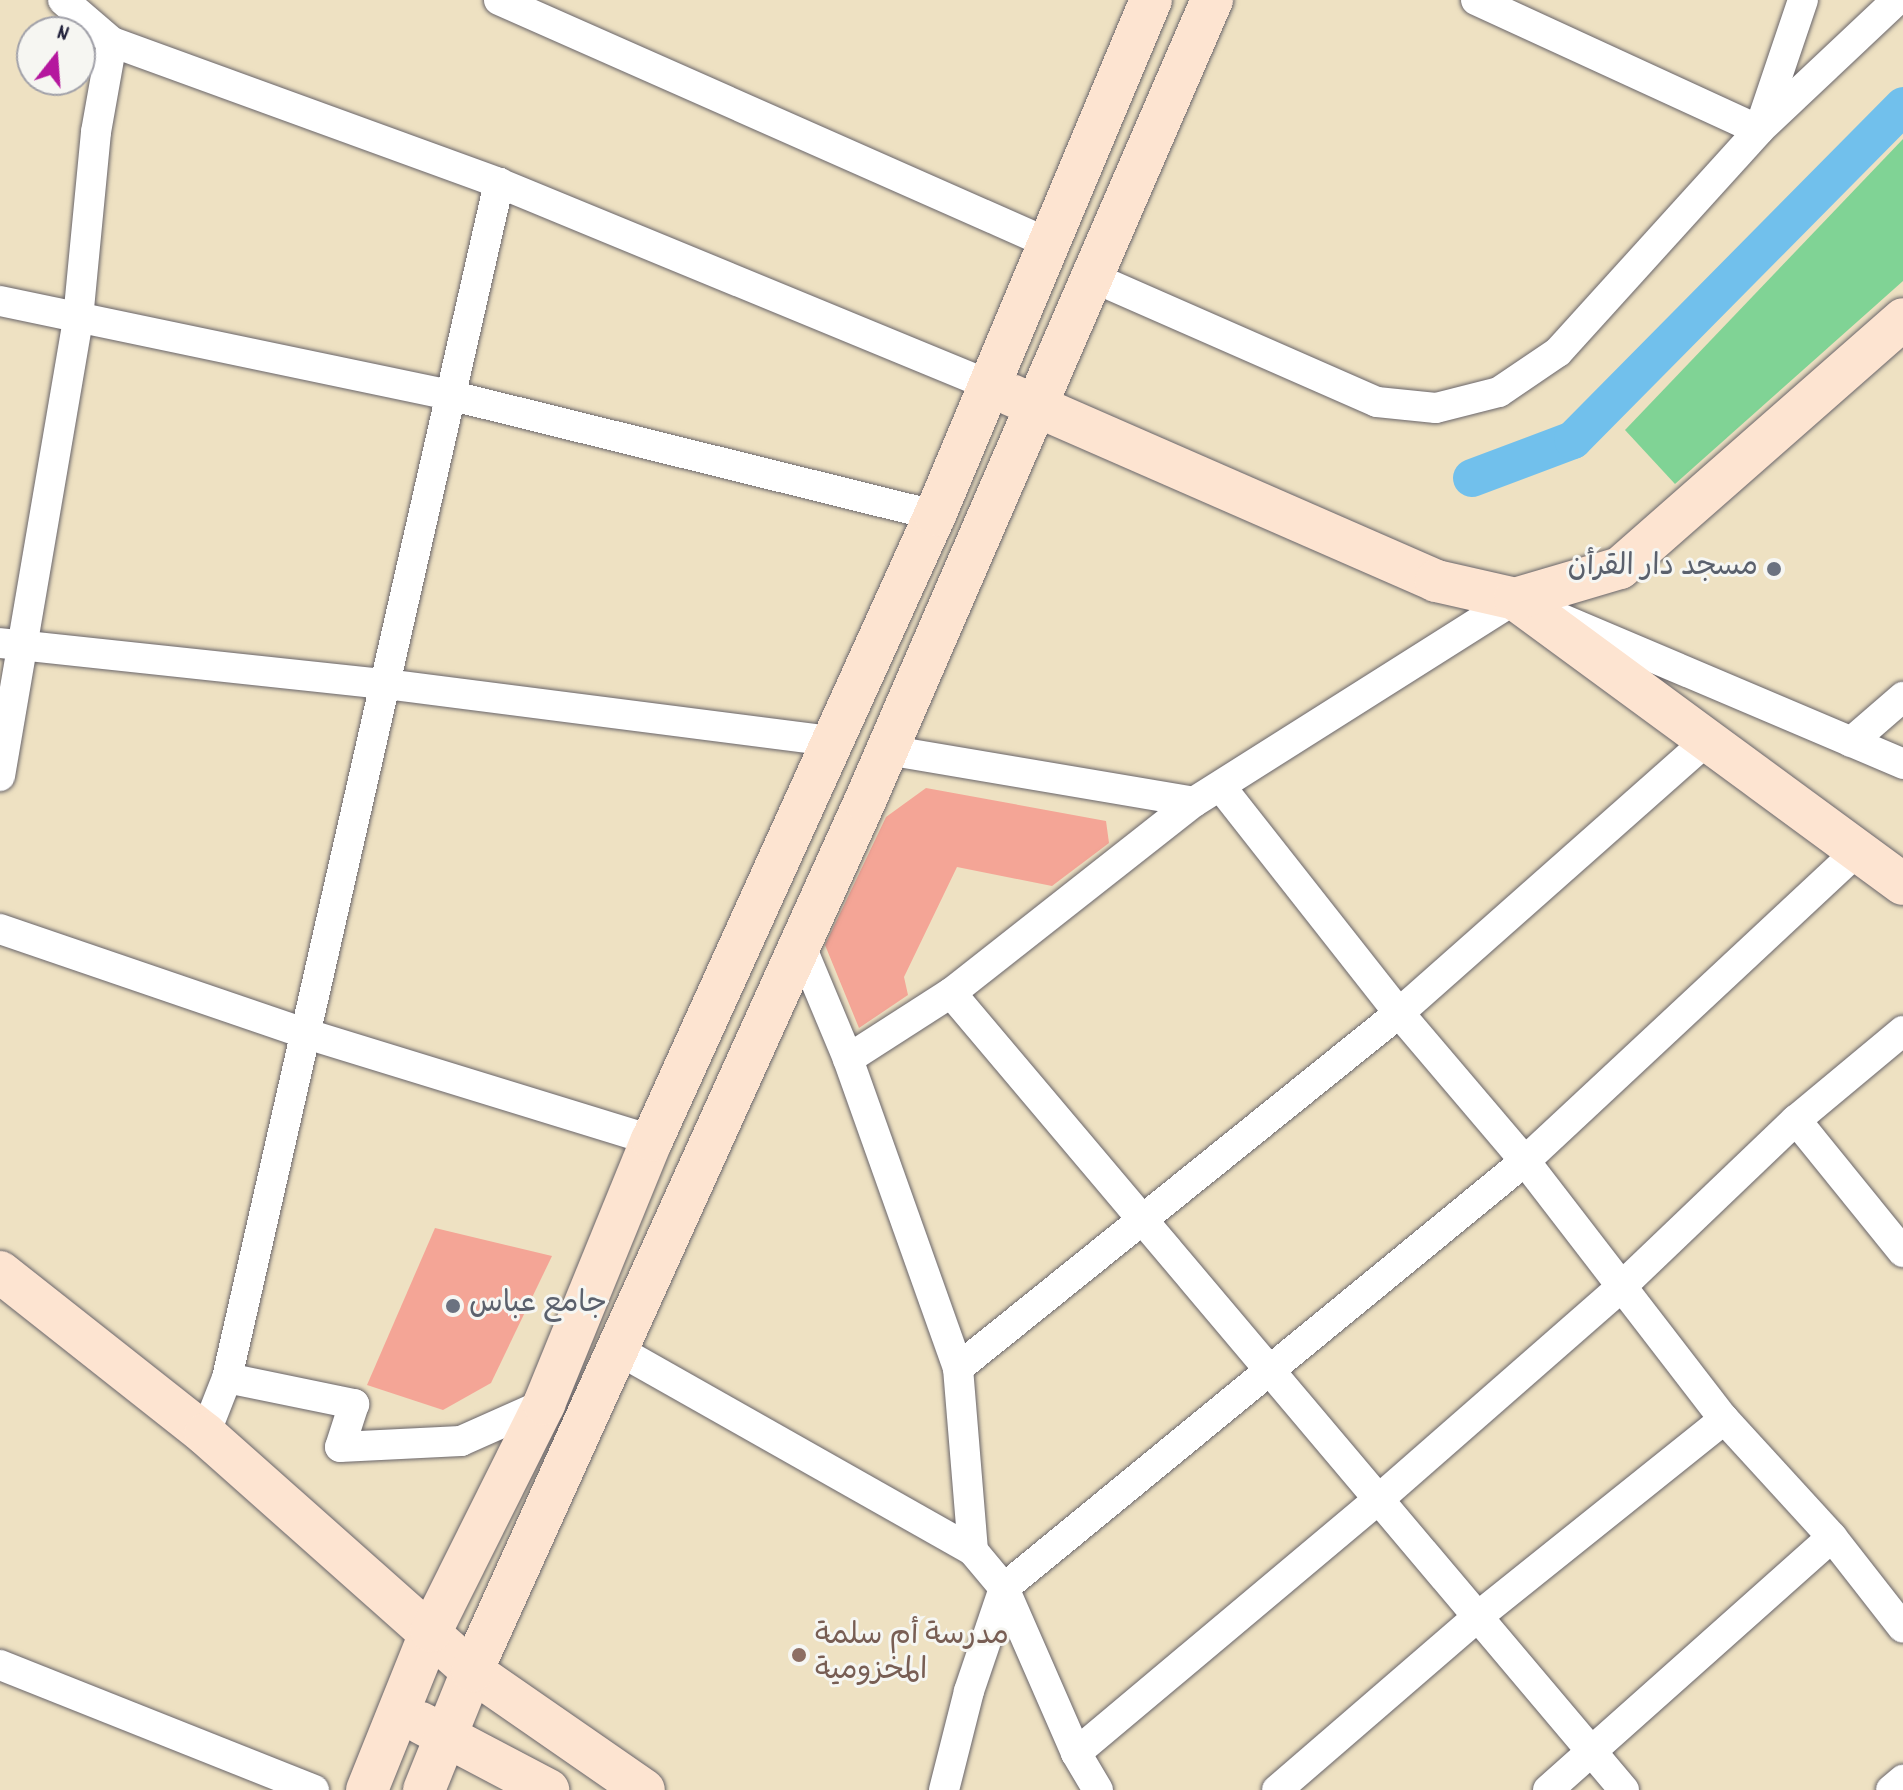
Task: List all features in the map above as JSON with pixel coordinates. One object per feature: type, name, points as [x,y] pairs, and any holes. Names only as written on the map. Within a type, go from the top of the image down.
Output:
[{"type":"main road","points":[[367,1790],[431,1631],[544,1404],[652,1140],[935,515],[1046,242],[1151,0]]},
{"type":"main road","points":[[424,1790],[472,1671],[887,750],[1212,0]]},
{"type":"main road","points":[[1515,599],[1620,568],[1903,319]]},
{"type":"main road","points":[[987,384],[1436,581],[1515,599],[1710,738],[1903,884]]},
{"type":"main road","points":[[0,1272],[205,1434],[431,1631],[472,1671],[644,1790]]},
{"type":"main road","points":[[399,1712],[548,1790]]},
{"type":"street","points":[[63,0],[112,42],[499,183],[987,384]]},
{"type":"street","points":[[499,0],[1046,242]]},
{"type":"street","points":[[1476,0],[1759,130]]},
{"type":"street","points":[[1759,130],[1803,0]]},
{"type":"street","points":[[1092,277],[1377,402],[1436,408],[1499,392],[1558,352],[1630,278],[1759,130],[1897,0]]},
{"type":"street","points":[[0,776],[12,644],[78,319],[96,132],[112,42]]},
{"type":"street","points":[[205,1434],[227,1378],[453,396],[499,183]]},
{"type":"street","points":[[0,301],[453,396],[935,515]]},
{"type":"street","points":[[848,1059],[951,993],[1194,802],[1515,599],[1903,764]]},
{"type":"street","points":[[12,644],[386,684],[832,741]]},
{"type":"street","points":[[1851,742],[1903,697]]},
{"type":"street","points":[[958,1368],[1146,1221],[1399,1013],[1710,738]]},
{"type":"street","points":[[887,750],[1194,802]]},
{"type":"street","points":[[1221,787],[1399,1013],[1525,1161],[1724,1419],[1832,1537],[1903,1628]]},
{"type":"street","points":[[944,1790],[969,1691],[1004,1588],[1269,1374],[1525,1161],[1857,851]]},
{"type":"street","points":[[0,929],[307,1034],[652,1140]]},
{"type":"street","points":[[800,944],[848,1059],[958,1368],[973,1551]]},
{"type":"street","points":[[951,993],[1146,1221],[1269,1374],[1624,1790]]},
{"type":"street","points":[[1076,1753],[1378,1500],[1621,1287],[1796,1120],[1903,1031]]},
{"type":"street","points":[[1796,1120],[1903,1252]]},
{"type":"street","points":[[618,1350],[973,1551],[1004,1588],[1076,1753],[1098,1790]]},
{"type":"street","points":[[227,1378],[354,1404],[340,1447],[461,1441],[544,1404]]},
{"type":"street","points":[[1277,1790],[1476,1618],[1724,1419]]},
{"type":"street","points":[[1548,1790],[1832,1537]]},
{"type":"street","points":[[0,1665],[314,1790]]},
{"type":"street","points":[[1891,1790],[1903,1780]]},
{"type":"green space","points":[[1903,139],[1903,281],[1675,484],[1625,430]]},
{"type":"building","points":[[926,788],[1106,821],[1109,843],[1052,886],[957,867],[904,977],[908,995],[859,1028],[825,945],[886,817]]},
{"type":"building","points":[[435,1228],[552,1256],[491,1383],[443,1410],[367,1385]]},
{"type":"waterway","points":[[1472,478],[1573,440],[1903,106]]},
{"type":"place","name":"مسجد دار القرأن","points":[[1774,569]]},
{"type":"place","name":"جامع عباس","points":[[453,1306]]},
{"type":"place","name":"مدرسة أم سلمة المخزومية","points":[[799,1655]]}]
